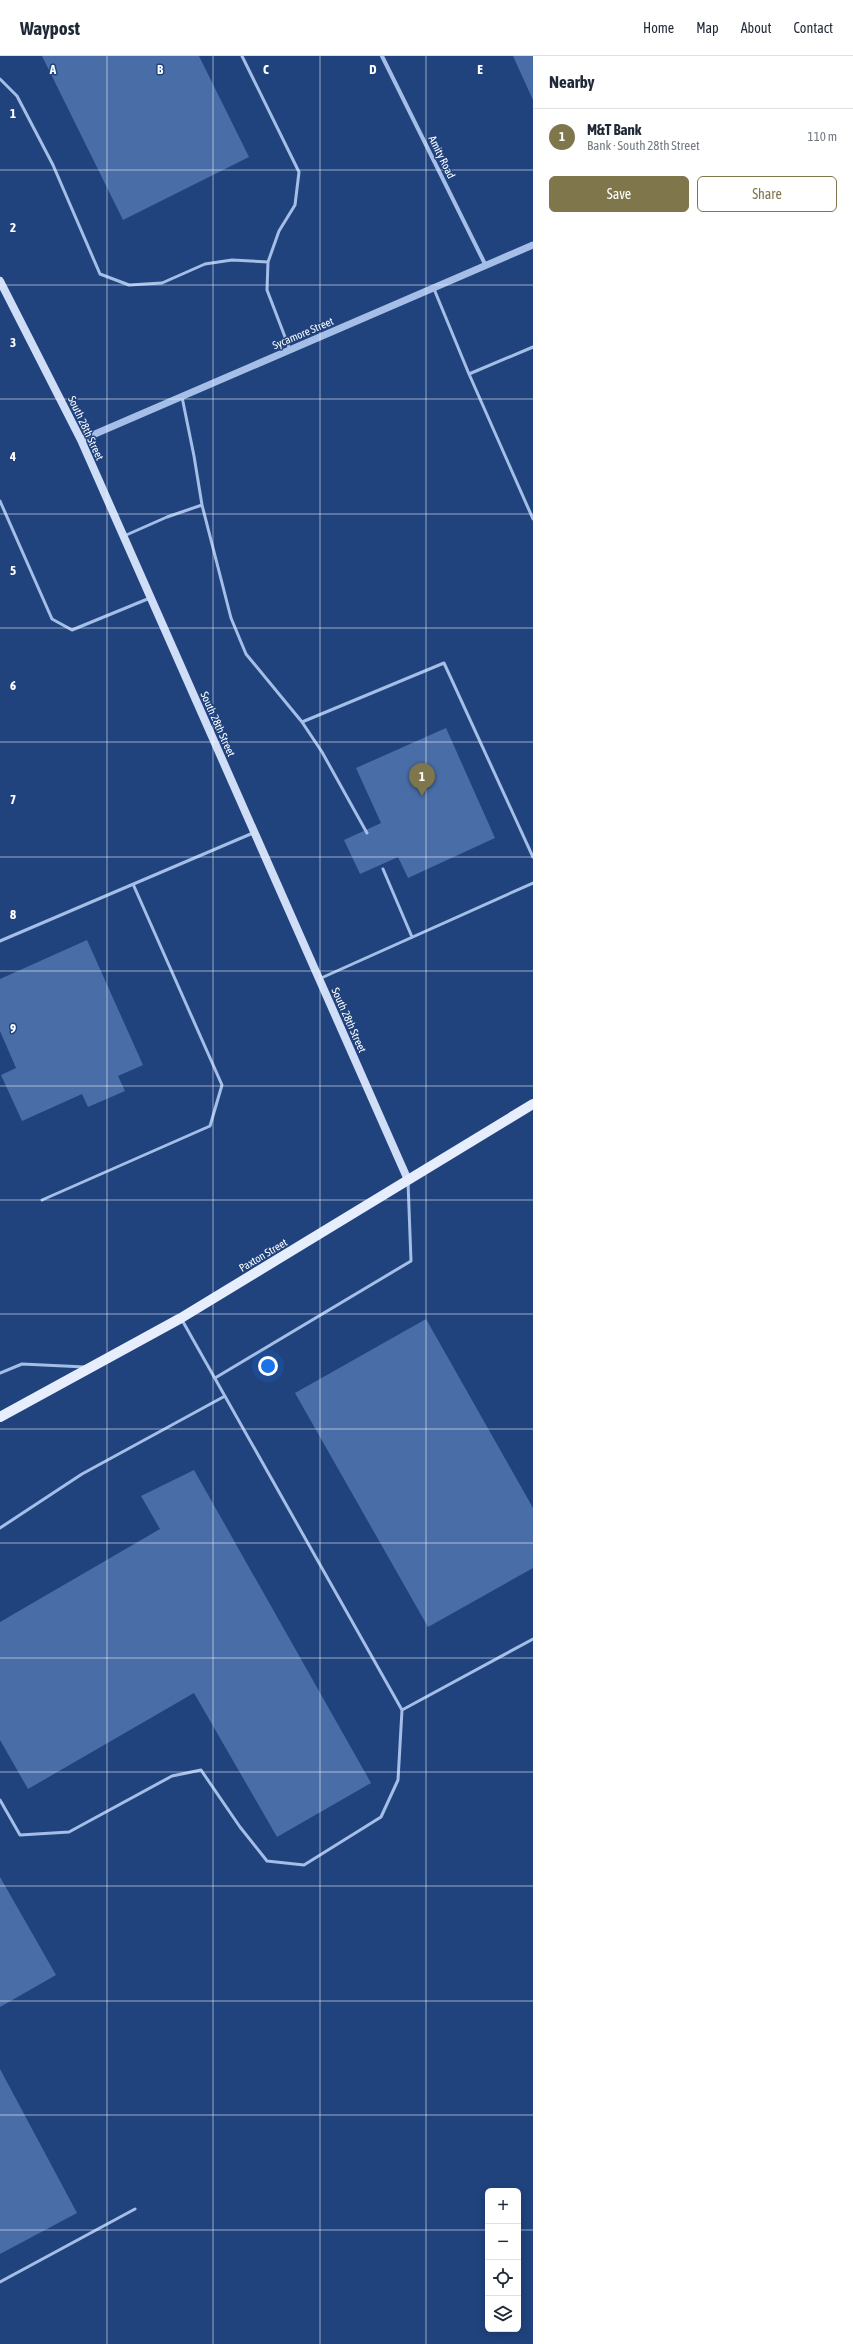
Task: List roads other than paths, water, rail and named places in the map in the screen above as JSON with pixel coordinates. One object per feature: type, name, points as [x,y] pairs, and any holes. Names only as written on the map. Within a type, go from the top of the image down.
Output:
[{"type":"main road","name":"South 28th Street","points":[[0,280],[81,440],[408,1180]]},
{"type":"main road","name":"Paxton Street","points":[[0,1417],[181,1318],[533,1104]]},
{"type":"street","name":"Amity Road","points":[[382,56],[486,266]]},
{"type":"street","name":"Sycamore Street","points":[[81,440],[533,245]]},
{"type":"lane","points":[[242,56],[299,172],[295,205],[280,231],[268,262],[268,290],[290,350]]},
{"type":"lane","points":[[0,79],[17,96],[53,165],[90,246],[100,274],[129,285],[162,282],[205,264],[232,260],[268,262]]},
{"type":"lane","points":[[434,289],[469,374],[533,519]]},
{"type":"lane","points":[[469,374],[533,346]]},
{"type":"lane","points":[[182,397],[202,505],[232,618],[246,654],[302,722],[322,752],[367,833]]},
{"type":"lane","points":[[0,501],[52,619],[72,630],[150,598]]},
{"type":"lane","points":[[124,536],[202,505]]},
{"type":"lane","points":[[302,722],[444,663],[533,857]]},
{"type":"lane","points":[[0,941],[254,832]]},
{"type":"lane","points":[[383,869],[412,937]]},
{"type":"lane","points":[[319,979],[533,883]]},
{"type":"lane","points":[[42,1200],[210,1126],[222,1085],[133,884]]},
{"type":"lane","points":[[215,1378],[411,1261],[408,1180]]},
{"type":"lane","points":[[0,1800],[20,1835],[69,1832],[172,1776],[201,1770],[240,1826],[267,1861],[304,1865],[381,1816],[398,1780],[402,1710],[181,1318]]},
{"type":"lane","points":[[0,1374],[22,1364],[92,1367]]},
{"type":"lane","points":[[0,1528],[82,1474],[225,1396]]},
{"type":"lane","points":[[402,1710],[533,1639]]},
{"type":"lane","points":[[0,2282],[136,2208]]},
{"type":"place","name":"M&T Bank","points":[[422,796]]}]
